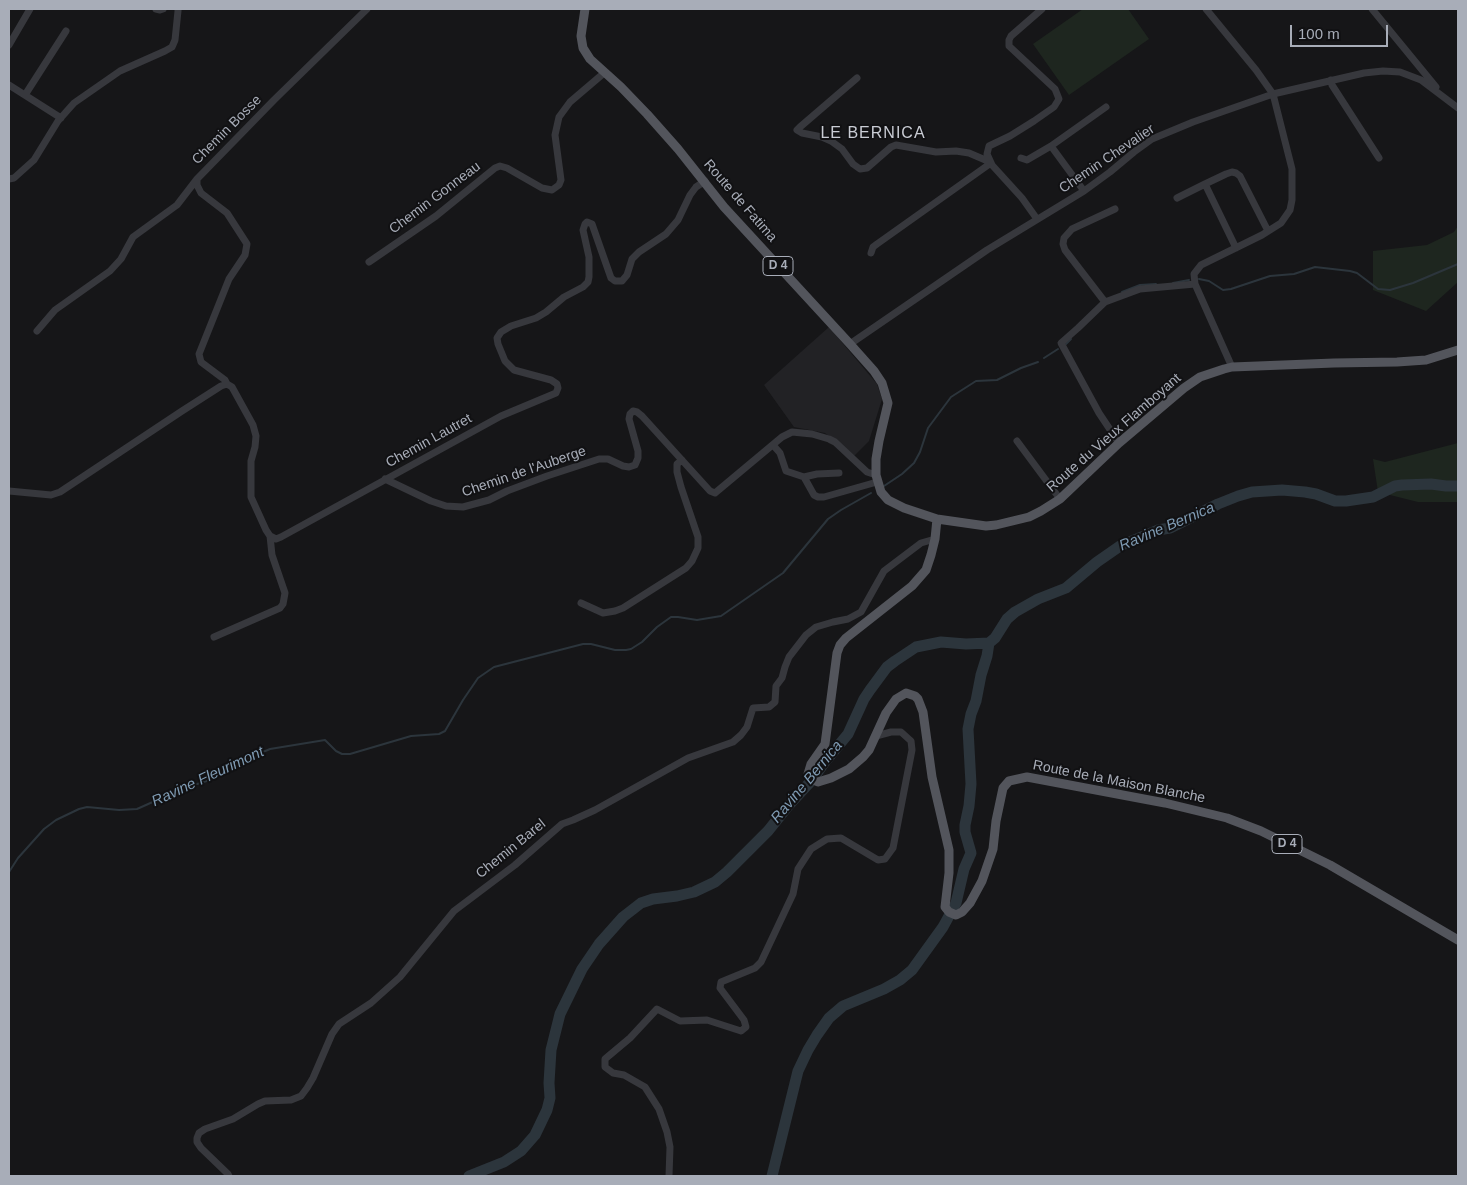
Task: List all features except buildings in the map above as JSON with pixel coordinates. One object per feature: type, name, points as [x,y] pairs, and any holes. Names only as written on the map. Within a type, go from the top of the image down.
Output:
[{"type":"main road","name":"Route de Fatima","points":[[584,9],[581,36],[584,48],[590,59],[647,114],[724,207],[850,344],[882,383],[887,394],[888,403],[876,459],[876,479]]},
{"type":"main road","name":"Route du Vieux Flamboyant","points":[[937,519],[986,526],[1029,517],[1041,512],[1060,498],[1119,443],[1200,377],[1232,367],[1426,360],[1458,350]]},
{"type":"main road","points":[[876,479],[881,492],[888,500],[904,508],[937,519]]},
{"type":"main road","name":"Route de la Maison Blanche","points":[[937,519],[935,539],[926,570],[912,586],[846,638],[840,645],[825,744],[808,774],[818,782],[830,778],[856,763],[863,757],[876,736],[886,713],[896,698],[909,693],[918,699],[923,712],[932,777],[949,850],[949,873],[945,907],[949,912],[956,915],[962,912],[970,903],[990,861],[1003,788],[1009,781],[1027,777],[1165,803],[1227,818],[1261,830],[1330,865],[1458,940]]},
{"type":"street","points":[[9,45],[30,9]]},
{"type":"street","points":[[156,9],[163,9]]},
{"type":"street","points":[[9,179],[14,178],[34,160],[61,118],[74,103],[120,71],[172,47],[175,40],[178,9]]},
{"type":"street","name":"Chemin Bosse","points":[[227,384],[226,380],[201,362],[199,354],[229,278],[245,256],[247,244],[228,213],[201,193],[197,185],[197,179],[367,9]]},
{"type":"street","points":[[1037,219],[1022,198],[991,162],[987,150],[990,146],[1010,136],[1054,107],[1059,99],[1055,89],[1009,46],[1009,40],[1012,36],[1042,9]]},
{"type":"street","points":[[1206,9],[1256,70],[1273,94],[1292,169],[1292,200],[1290,210],[1281,223],[1201,266],[1194,274],[1195,284],[1232,367]]},
{"type":"street","points":[[1372,9],[1443,95]]},
{"type":"street","points":[[26,95],[66,31]]},
{"type":"street","name":"Chemin Chevalier","points":[[850,344],[942,280],[1084,191],[1152,140],[1193,122],[1273,94],[1364,73],[1383,71],[1400,72],[1421,80],[1458,108]]},
{"type":"street","name":"Chemin Gonneau","points":[[369,262],[436,216],[495,168],[500,166],[507,168],[542,188],[552,190],[559,185],[561,180],[555,135],[559,117],[570,102],[604,73]]},
{"type":"street","points":[[857,78],[797,130],[831,141],[842,149],[853,164],[860,169],[867,168],[891,147],[896,145],[936,152],[956,151],[969,153],[991,162]]},
{"type":"street","points":[[1331,80],[1332,85],[1379,158]]},
{"type":"street","points":[[9,85],[61,118]]},
{"type":"street","points":[[1021,158],[1027,160],[1052,146],[1106,106]]},
{"type":"street","points":[[1052,146],[1084,191]]},
{"type":"street","points":[[871,253],[873,247],[991,162]]},
{"type":"street","points":[[1177,198],[1226,174],[1236,173],[1240,176],[1268,231]]},
{"type":"street","points":[[37,331],[55,310],[110,271],[121,259],[133,237],[177,205],[197,179]]},
{"type":"street","name":"Chemin Lautret","points":[[270,536],[276,539],[281,537],[501,416],[556,393],[557,384],[551,380],[514,370],[505,361],[497,338],[501,332],[511,326],[536,318],[588,282],[589,257],[583,230],[587,222],[592,224],[611,278],[615,281],[622,281],[627,275],[632,259],[666,234],[678,220],[690,195],[704,181]]},
{"type":"street","points":[[1205,184],[1236,248]]},
{"type":"street","points":[[1105,302],[1065,250],[1063,244],[1064,238],[1072,229],[1115,209]]},
{"type":"street","points":[[1119,443],[1099,413],[1061,343],[1105,302],[1140,289],[1195,284]]},
{"type":"street","points":[[9,491],[51,495],[60,492],[221,386],[227,384],[232,387],[253,425],[256,436],[251,462],[251,497],[270,536],[272,555],[285,594],[280,608],[214,637]]},
{"type":"street","name":"Chemin de l'Auberge","points":[[385,480],[431,501],[446,506],[463,508],[489,500],[547,476],[599,459],[608,459],[629,467],[635,465],[638,458],[638,451],[629,419],[633,411],[642,416],[710,492],[715,493],[782,437],[792,432],[821,436],[835,442],[876,479]]},
{"type":"street","points":[[1018,441],[1060,498]]},
{"type":"street","points":[[773,445],[780,453],[786,471],[804,477],[817,474],[839,473]]},
{"type":"street","points":[[581,603],[603,613],[623,608],[686,568],[692,561],[696,554],[698,537],[677,472],[678,464],[682,460]]},
{"type":"street","points":[[804,477],[814,495],[818,497],[862,487],[876,479]]},
{"type":"street","name":"Chemin Barel","points":[[229,1176],[201,1148],[197,1142],[199,1133],[233,1119],[258,1104],[291,1100],[301,1096],[313,1078],[332,1034],[339,1024],[372,1004],[400,977],[454,911],[515,864],[562,824],[595,810],[688,758],[733,742],[747,727],[753,708],[769,707],[775,702],[776,686],[782,678],[790,656],[806,635],[816,627],[848,620],[861,612],[884,571],[921,543],[935,539]]},
{"type":"street","points":[[669,1176],[670,1148],[659,1109],[645,1087],[605,1067],[605,1059],[630,1038],[657,1009],[680,1022],[707,1020],[741,1031],[746,1026],[744,1020],[720,988],[721,982],[755,968],[761,962],[793,894],[798,869],[811,850],[828,838],[841,838],[878,860],[885,858],[893,848],[912,750],[911,741],[902,732],[891,732],[876,736]]},
{"type":"shaded area","points":[[1083,9],[1128,9],[1149,39],[1069,95],[1033,44]]},
{"type":"shaded area","points":[[1458,226],[1458,282],[1426,311],[1373,290],[1373,251],[1427,245],[1454,232]]},
{"type":"shaded area","points":[[829,327],[877,384],[882,399],[869,441],[854,456],[825,433],[794,427],[764,385]]},
{"type":"shaded area","points":[[1458,443],[1458,502],[1418,502],[1378,492],[1373,459],[1385,462]]},
{"type":"waterway","name":"Ravine Fleurimont","points":[[1199,279],[1209,281],[1223,290],[1270,276],[1294,274],[1315,267],[1357,273],[1378,289],[1390,290],[1413,283],[1458,264]]},
{"type":"waterway","name":"Ravine Fleurimont","points":[[1173,283],[1189,280]]},
{"type":"waterway","name":"Ravine Fleurimont","points":[[1122,292],[1140,285],[1156,284]]},
{"type":"waterway","name":"Ravine Fleurimont","points":[[1066,344],[1071,339]]},
{"type":"waterway","name":"Ravine Fleurimont","points":[[1044,358],[1058,349]]},
{"type":"waterway","name":"Ravine Fleurimont","points":[[884,486],[914,463],[928,428],[951,397],[976,381],[997,380],[1038,362]]},
{"type":"waterway","name":"Ravine Bernica","points":[[469,1176],[504,1162],[521,1151],[535,1135],[547,1110],[550,1098],[551,1050],[560,1014],[582,969],[599,944],[623,917],[641,903],[694,892],[715,882],[727,872],[768,831],[812,780],[848,734],[870,690],[887,667],[895,661],[916,647],[941,642],[989,643],[995,638],[1007,619],[1015,612],[1038,599],[1066,588],[1120,546],[1158,530],[1170,528],[1238,496],[1252,492],[1282,490],[1305,492],[1335,501],[1346,501],[1373,497],[1395,486],[1402,485],[1431,484],[1458,486]]},
{"type":"waterway","name":"Ravine Fleurimont","points":[[9,872],[18,858],[44,829],[56,820],[79,809],[87,807],[119,810],[137,809],[184,788],[210,780],[249,758],[270,749],[325,740],[336,751],[342,754],[350,754],[411,736],[439,734],[445,731],[478,678],[494,667],[583,644],[615,650],[631,649],[671,617],[697,620],[721,616],[783,573],[828,519],[871,493]]},
{"type":"waterway","points":[[772,1176],[798,1071],[817,1035],[829,1018],[843,1006],[884,989],[900,980],[912,970],[943,927],[956,903],[964,869],[971,853],[965,832],[971,784],[968,729],[989,643]]},
{"type":"district","name":"LE BERNICA","points":[[873,134]]}]
